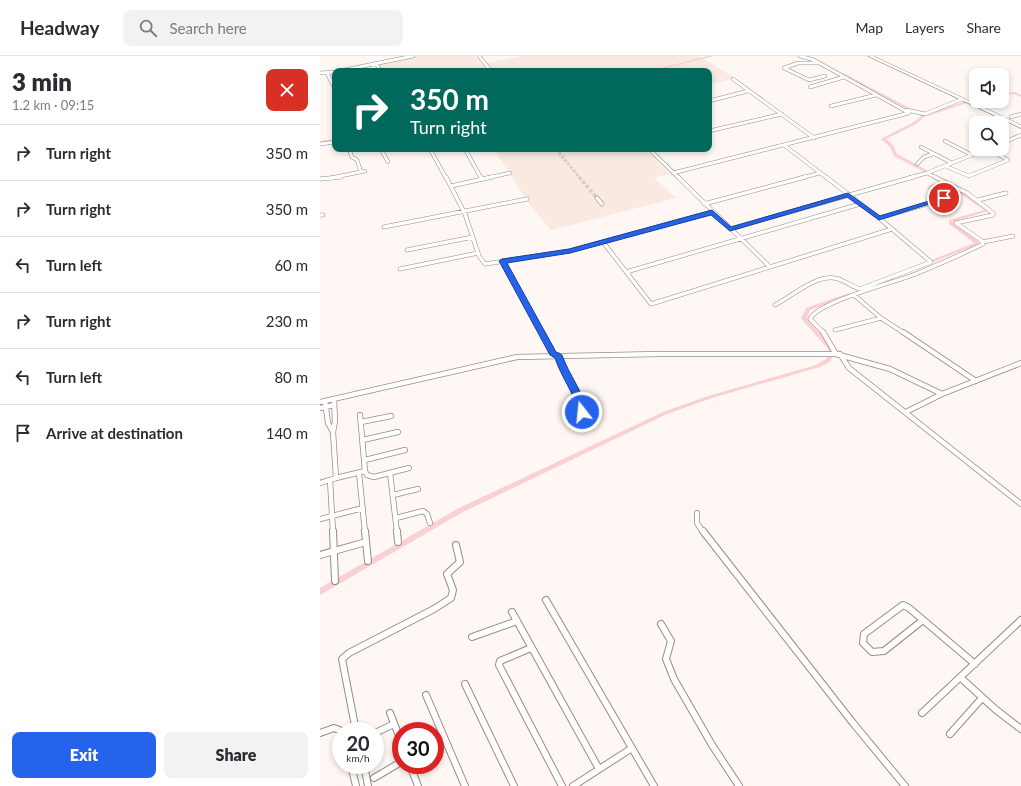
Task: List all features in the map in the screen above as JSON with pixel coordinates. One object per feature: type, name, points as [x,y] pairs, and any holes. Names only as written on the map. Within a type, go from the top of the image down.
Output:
[{"type":"main road","points":[[870,56],[969,100]]},
{"type":"main road","points":[[879,56],[969,100]]},
{"type":"main road","points":[[984,108],[1021,127]]},
{"type":"main road","points":[[989,108],[1021,122]]},
{"type":"street","points":[[355,68],[413,56]]},
{"type":"street","points":[[479,56],[489,68]]},
{"type":"street","points":[[800,56],[818,63],[906,110],[925,114],[969,100]]},
{"type":"street","points":[[809,56],[913,111]]},
{"type":"street","points":[[818,63],[795,64],[784,68],[809,80],[825,76]]},
{"type":"street","points":[[376,64],[379,68]]},
{"type":"street","points":[[320,72],[332,72]]},
{"type":"street","points":[[327,73],[332,83]]},
{"type":"street","points":[[810,86],[844,77]]},
{"type":"street","points":[[733,79],[814,138]]},
{"type":"street","points":[[712,100],[748,91]]},
{"type":"street","points":[[831,106],[877,95]]},
{"type":"street","points":[[673,173],[909,113],[906,110]]},
{"type":"street","points":[[712,130],[782,114]]},
{"type":"street","points":[[1011,117],[1021,114]]},
{"type":"street","points":[[1009,140],[1021,135]]},
{"type":"street","points":[[945,141],[969,153]]},
{"type":"street","points":[[320,144],[332,142]]},
{"type":"street","points":[[775,305],[826,278],[841,280],[855,288],[860,289],[931,262],[879,218],[784,145]]},
{"type":"street","points":[[921,147],[952,163]]},
{"type":"street","points":[[320,180],[363,172],[357,160],[352,157],[350,152]]},
{"type":"street","points":[[383,152],[388,162]]},
{"type":"street","points":[[432,152],[464,212],[478,253],[485,264],[570,251],[712,212]]},
{"type":"street","points":[[467,152],[482,179]]},
{"type":"street","points":[[652,152],[769,266]]},
{"type":"street","points":[[916,164],[924,157],[933,154]]},
{"type":"street","points":[[730,229],[928,173],[970,156]]},
{"type":"street","points":[[945,166],[969,176],[1008,160],[1001,156]]},
{"type":"street","points":[[704,204],[820,172]]},
{"type":"street","points":[[451,186],[510,173]]},
{"type":"street","points":[[928,173],[978,200],[994,214],[958,222],[956,224],[983,242]]},
{"type":"street","points":[[879,218],[944,198],[931,188],[944,182]]},
{"type":"street","points":[[978,200],[1006,193]]},
{"type":"street","points":[[597,198],[602,204]]},
{"type":"street","points":[[384,227],[527,199]]},
{"type":"street","points":[[626,272],[860,204]]},
{"type":"street","points":[[603,242],[651,304],[769,266],[892,229]]},
{"type":"street","points":[[1013,236],[983,242],[981,245],[918,273],[854,295],[817,310],[809,318],[829,339],[837,354],[849,368],[1021,504]]},
{"type":"street","points":[[407,250],[473,237]]},
{"type":"street","points":[[400,269],[478,253]]},
{"type":"street","points":[[502,261],[580,398],[582,412]]},
{"type":"street","points":[[854,295],[881,318],[976,381]]},
{"type":"street","points":[[836,330],[881,318]]},
{"type":"street","points":[[320,408],[324,403],[334,402],[508,358],[556,355],[837,354],[881,366],[942,394]]},
{"type":"street","points":[[906,412],[942,394],[1021,363]]},
{"type":"street","points":[[332,432],[335,421],[334,402]]},
{"type":"street","points":[[324,403],[328,423],[332,432],[336,478]]},
{"type":"street","points":[[360,415],[365,471],[370,477],[409,468]]},
{"type":"street","points":[[361,422],[391,416]]},
{"type":"street","points":[[363,440],[398,432]]},
{"type":"street","points":[[365,460],[405,450]]},
{"type":"street","points":[[320,482],[365,471]]},
{"type":"street","points":[[359,473],[368,561]]},
{"type":"street","points":[[390,473],[398,542]]},
{"type":"street","points":[[330,480],[335,581]]},
{"type":"street","points":[[393,495],[418,489]]},
{"type":"street","points":[[320,519],[363,508]]},
{"type":"street","points":[[396,518],[423,511],[427,514],[430,523]]},
{"type":"street","points":[[697,513],[697,523],[700,528],[808,663],[882,760],[905,786]]},
{"type":"street","points":[[320,555],[366,542]]},
{"type":"street","points":[[354,722],[342,659],[349,653],[434,609],[451,598],[453,590],[447,574],[460,562],[456,545]]},
{"type":"street","points":[[546,600],[654,786]]},
{"type":"street","points":[[923,620],[884,651],[879,653],[870,651],[863,643],[864,634],[901,606],[906,606],[923,620],[975,664]]},
{"type":"street","points":[[512,612],[599,769]]},
{"type":"street","points":[[922,714],[1021,620]]},
{"type":"street","points":[[472,638],[517,621]]},
{"type":"street","points":[[661,624],[670,641],[666,659],[674,679],[712,746],[739,786]]},
{"type":"street","points":[[531,648],[500,661],[499,666],[562,786]]},
{"type":"street","points":[[961,678],[982,698],[1021,729]]},
{"type":"street","points":[[465,684],[514,786]]},
{"type":"street","points":[[426,695],[465,786]]},
{"type":"street","points":[[950,734],[982,698]]},
{"type":"street","points":[[390,713],[393,722]]},
{"type":"street","points":[[320,733],[332,729]]},
{"type":"street","points":[[573,786],[632,748]]},
{"type":"street","points":[[374,778],[392,767]]},
{"type":"street","points":[[353,774],[356,786]]},
{"type":"street","points":[[366,774],[368,786]]},
{"type":"street","points":[[413,774],[418,786]]},
{"type":"shaded area","points":[[414,56],[475,56],[485,68],[382,68],[379,63]]},
{"type":"shaded area","points":[[522,56],[699,56],[735,78],[712,84],[712,68],[491,68],[487,63]]},
{"type":"shaded area","points":[[496,152],[648,152],[670,174],[654,178],[676,198],[551,230],[529,204]]},
{"type":"waterway","points":[[662,68],[712,56]]},
{"type":"waterway","points":[[843,74],[923,116]]},
{"type":"waterway","points":[[1009,93],[1015,93],[1021,96]]},
{"type":"waterway","points":[[923,116],[969,101]]},
{"type":"waterway","points":[[923,116],[915,123],[883,139],[892,146],[895,155],[933,175]]},
{"type":"waterway","points":[[320,142],[332,140]]},
{"type":"waterway","points":[[926,264],[977,243],[951,223],[951,221],[986,211],[985,208],[946,183]]},
{"type":"waterway","points":[[867,289],[892,279]]},
{"type":"waterway","points":[[320,592],[461,510],[665,413],[710,397],[818,366],[829,360],[831,349],[804,318],[808,309],[849,295]]},
{"type":"tunnel","points":[[558,152],[580,178]]},
{"type":"tunnel","points":[[579,177],[597,198]]},
{"type":"route","points":[[582,412],[580,398],[563,370],[558,355],[554,355],[502,261],[570,251],[712,212],[730,229],[848,195],[879,218],[944,198]]}]
